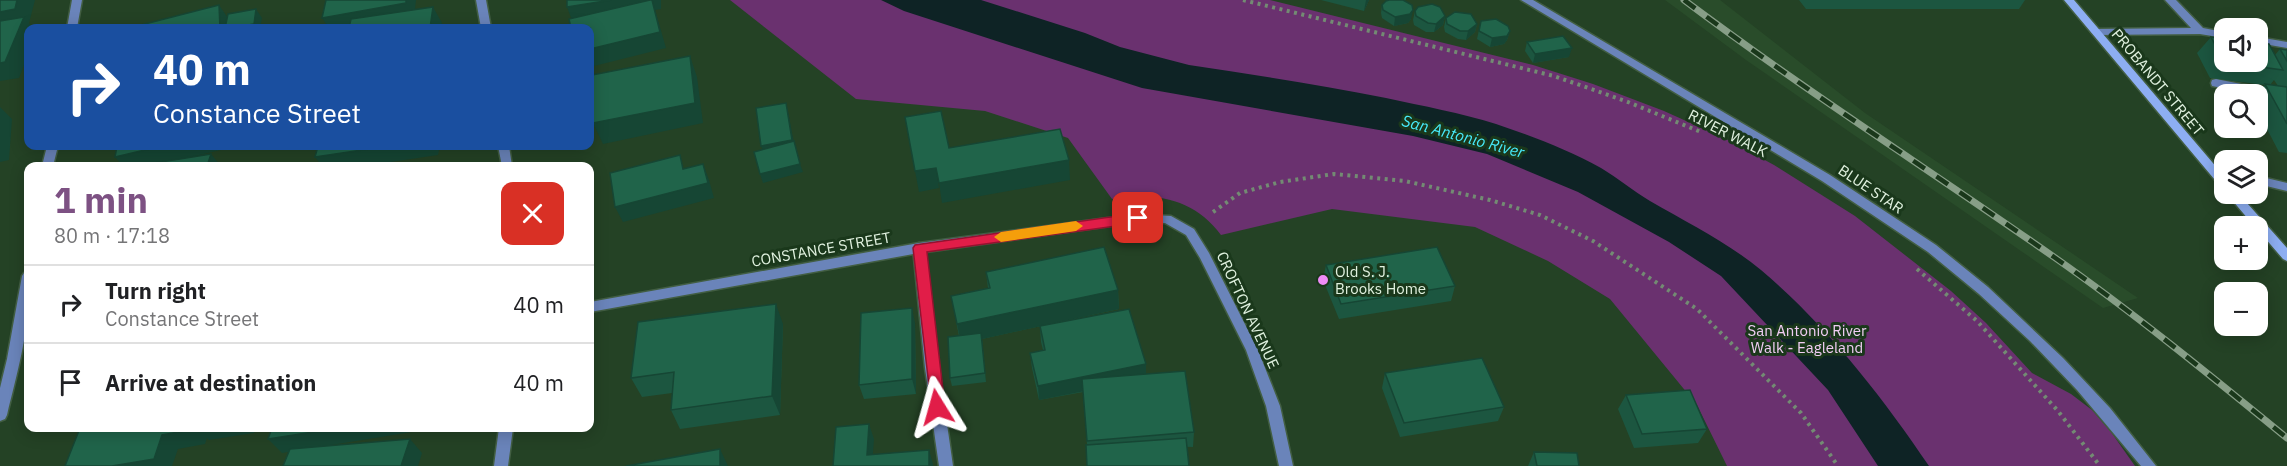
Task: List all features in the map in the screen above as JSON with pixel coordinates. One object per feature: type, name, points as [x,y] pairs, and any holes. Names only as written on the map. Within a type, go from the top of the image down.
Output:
[{"type":"main road","name":"PROBANDT STREET","points":[[2069,0],[2214,166]]},
{"type":"main road","points":[[2242,204],[2287,256]]},
{"type":"street","points":[[73,24],[77,0]]},
{"type":"street","points":[[481,0],[485,24]]},
{"type":"street","name":"BLUE STAR","points":[[1526,0],[1851,192],[1956,267],[2035,336],[2082,383],[2149,466]]},
{"type":"street","points":[[2170,0],[2200,31]]},
{"type":"street","points":[[2096,32],[2200,31],[2214,33]]},
{"type":"street","points":[[2268,42],[2287,45]]},
{"type":"street","points":[[2216,83],[2287,97]]},
{"type":"street","points":[[2268,182],[2287,187]]},
{"type":"street","name":"CONSTANCE STREET","points":[[594,306],[920,248],[1138,218],[1167,219]]},
{"type":"street","name":"CROFTON AVENUE","points":[[1167,219],[1190,232],[1252,350],[1273,406],[1286,466]]},
{"type":"street","points":[[920,248],[945,466]]},
{"type":"street","points":[[0,415],[14,359],[24,300]]},
{"type":"street","points":[[501,466],[505,432]]},
{"type":"path","name":"RIVER WALK","points":[[1243,0],[1554,76],[1671,118],[1703,133]]},
{"type":"path","points":[[1213,212],[1240,193],[1280,182],[1334,174],[1405,182],[1490,200],[1540,215],[1593,241],[1697,309],[1801,413],[1838,466]]},
{"type":"path","points":[[1910,264],[1977,321],[2058,411],[2100,466]]},
{"type":"shaded area","points":[[1665,0],[1720,0],[1865,113],[2138,298],[2103,308],[1746,60]]},
{"type":"green space","name":"San Antonio River Walk - Eagleland","points":[[730,0],[1270,0],[1533,65],[1593,84],[1664,111],[1726,139],[1774,165],[1855,216],[1951,291],[1986,323],[2032,373],[2071,394],[2092,410],[2135,466],[1727,466],[1697,405],[1610,299],[1548,261],[1475,227],[1332,209],[1221,235],[1199,213],[1172,200],[1143,196],[1112,199],[1068,138],[985,111],[856,99]]},
{"type":"water","name":"San Antonio River","points":[[881,0],[981,0],[1085,33],[1120,47],[1189,65],[1337,89],[1469,116],[1563,149],[1601,168],[1650,201],[1721,242],[1761,270],[1808,314],[1852,362],[1892,413],[1929,466],[1878,466],[1828,390],[1721,276],[1669,242],[1578,192],[1487,154],[1413,136],[1142,88],[904,11]]},
{"type":"building","points":[[0,0],[17,0],[15,9],[0,12]]},
{"type":"building","points":[[326,0],[406,0],[406,3],[322,18]]},
{"type":"building","points":[[567,0],[611,0],[567,7]]},
{"type":"building","points":[[652,0],[660,32],[594,48],[594,24],[570,24],[569,19]]},
{"type":"building","points":[[1389,0],[1403,0],[1412,5],[1413,10],[1410,14],[1395,17],[1383,10],[1382,5]]},
{"type":"building","points":[[1432,4],[1440,7],[1445,16],[1436,24],[1428,23],[1416,16],[1415,11],[1418,7]]},
{"type":"building","points":[[219,5],[220,24],[145,24]]},
{"type":"building","points":[[433,7],[431,24],[350,24],[351,19]]},
{"type":"building","points":[[256,9],[254,24],[226,24],[228,14]]},
{"type":"building","points":[[1455,12],[1471,14],[1477,24],[1468,31],[1460,31],[1447,24],[1446,18]]},
{"type":"building","points":[[24,17],[5,62],[0,63],[0,21]]},
{"type":"building","points":[[1496,19],[1508,26],[1510,31],[1507,36],[1492,38],[1479,31],[1481,21]]},
{"type":"building","points":[[1563,36],[1572,48],[1535,54],[1527,42]]},
{"type":"building","points":[[2268,44],[2269,44],[2283,70],[2268,68]]},
{"type":"building","points":[[2280,49],[2287,50],[2287,61]]},
{"type":"building","points":[[690,56],[695,103],[594,123],[594,75]]},
{"type":"building","points":[[2268,84],[2287,87],[2287,124],[2268,89]]},
{"type":"building","points":[[786,103],[792,140],[761,146],[756,108]]},
{"type":"building","points":[[941,111],[949,148],[1060,129],[1069,160],[939,183],[936,168],[915,171],[905,117]]},
{"type":"building","points":[[794,141],[800,164],[760,174],[754,152]]},
{"type":"building","points":[[116,150],[145,150],[115,157]]},
{"type":"building","points":[[317,150],[362,150],[315,157]]},
{"type":"building","points":[[211,154],[208,162],[161,162]]},
{"type":"building","points":[[680,155],[683,169],[703,164],[708,183],[615,207],[610,173]]},
{"type":"building","points":[[1104,247],[1118,290],[957,324],[951,296],[990,288],[986,272]]},
{"type":"building","points":[[1437,247],[1455,286],[1341,304],[1326,265]]},
{"type":"building","points":[[776,304],[772,396],[671,410],[674,372],[631,378],[638,322]]},
{"type":"building","points":[[912,308],[912,379],[859,385],[861,313]]},
{"type":"building","points":[[1129,309],[1146,364],[1038,386],[1030,353],[1045,350],[1040,326]]},
{"type":"building","points":[[981,333],[985,373],[950,378],[948,337]]},
{"type":"building","points":[[1482,358],[1504,407],[1404,423],[1385,373]]},
{"type":"building","points":[[1185,371],[1194,432],[1087,441],[1082,379]]},
{"type":"building","points":[[1690,390],[1707,429],[1642,434],[1626,395]]},
{"type":"building","points":[[869,424],[867,455],[929,450],[929,466],[833,466],[836,427]]},
{"type":"building","points":[[78,432],[179,432],[162,435],[154,459],[112,466],[65,466]]},
{"type":"building","points":[[271,432],[313,432],[268,439]]},
{"type":"building","points":[[1186,438],[1189,466],[1087,466],[1086,445]]},
{"type":"building","points":[[410,439],[401,466],[283,466],[290,449]]},
{"type":"building","points":[[720,449],[720,466],[626,466]]},
{"type":"building","points":[[1534,452],[1577,453],[1579,466],[1537,466]]},
{"type":"railway","points":[[1684,0],[1775,66],[2084,278],[2172,345],[2287,438]]},
{"type":"slow traffic","points":[[1001,237],[1076,226]]},
{"type":"place","name":"Old S. J. Brooks Home","points":[[1323,280]]},
{"type":"route","points":[[937,407],[920,248],[1138,218]]}]
